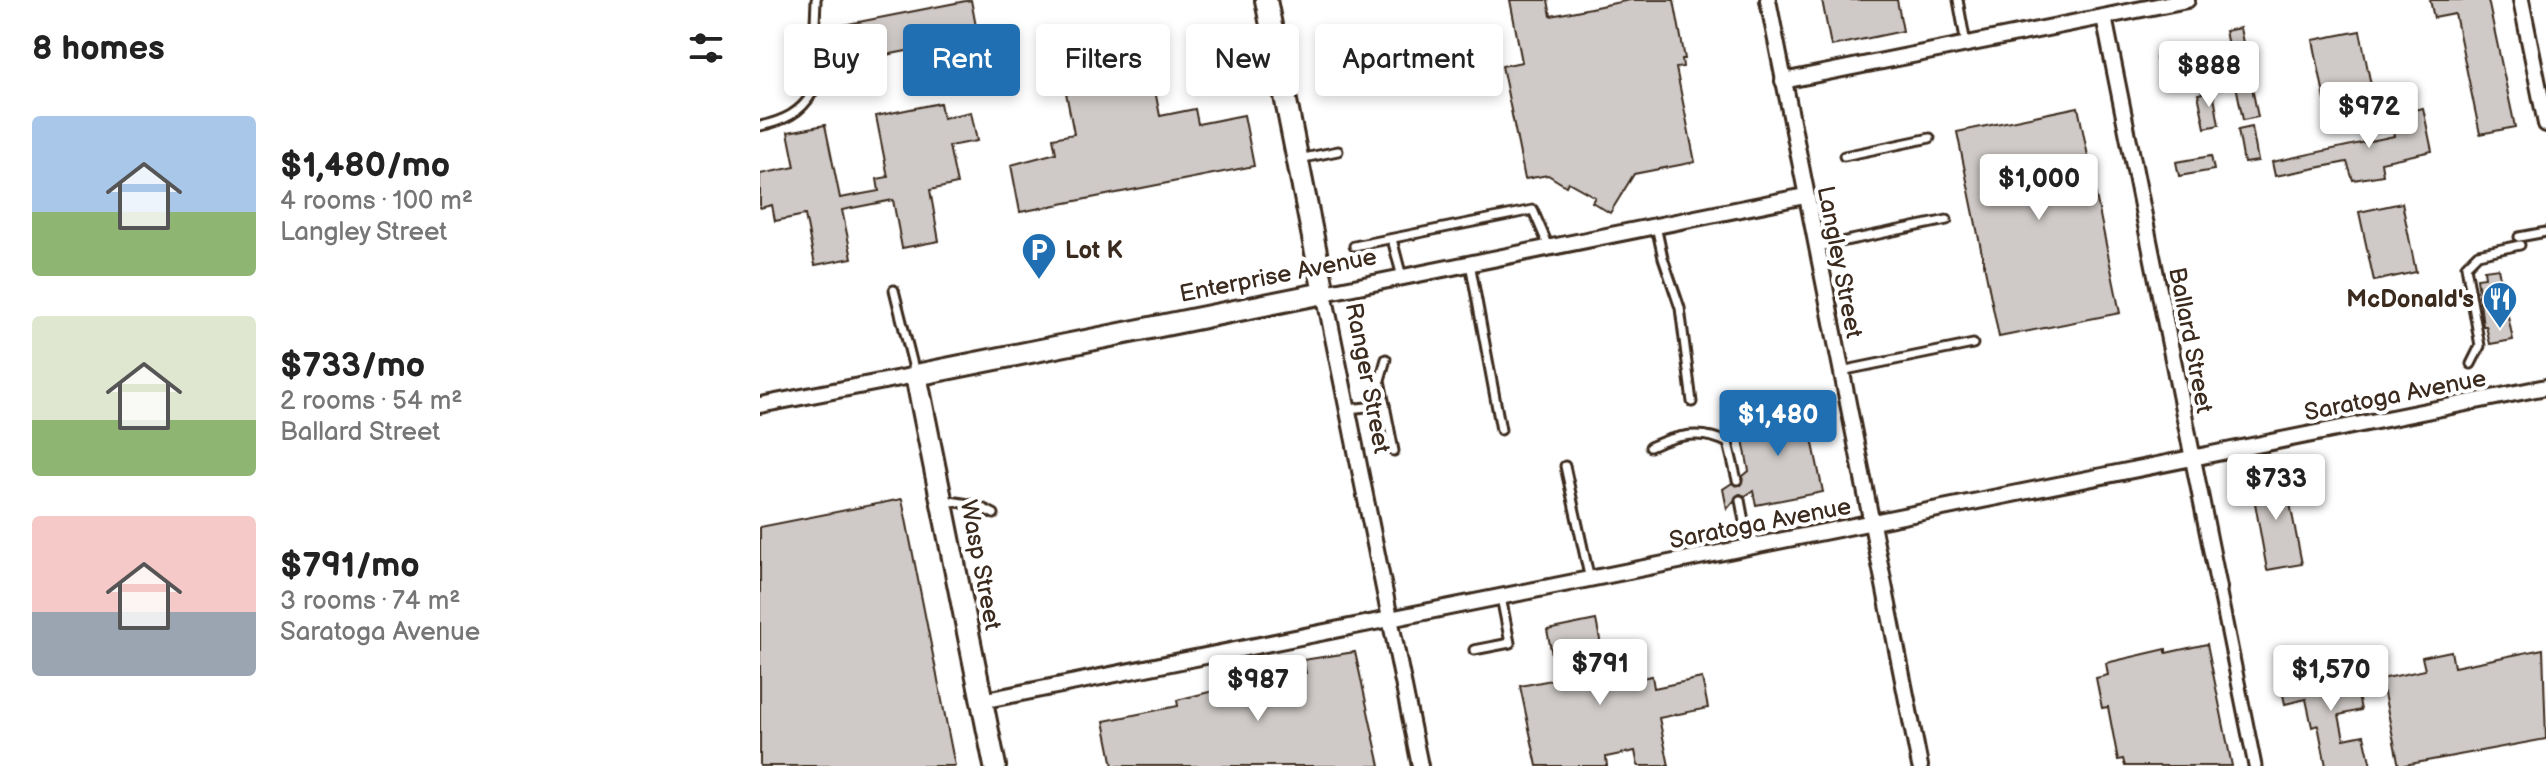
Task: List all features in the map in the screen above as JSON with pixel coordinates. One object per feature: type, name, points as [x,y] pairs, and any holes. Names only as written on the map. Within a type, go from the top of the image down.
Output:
[{"type":"main road","name":"Ranger Street","points":[[1266,0],[1324,293]]},
{"type":"main road","name":"Enterprise Avenue","points":[[916,375],[1324,293]]},
{"type":"main road","name":"Wasp Street","points":[[916,375],[995,766]]},
{"type":"street","name":"Langley Street","points":[[1768,0],[1814,247],[1920,766]]},
{"type":"street","points":[[1783,81],[2187,0]]},
{"type":"street","points":[[2521,0],[2546,124]]},
{"type":"street","name":"Ballard Street","points":[[2104,17],[2255,766]]},
{"type":"street","name":"Enterprise Avenue","points":[[1324,293],[1805,196]]},
{"type":"street","name":"Ranger Street","points":[[1324,293],[1420,766]]},
{"type":"street","name":"Enterprise Avenue","points":[[760,405],[916,375]]},
{"type":"street","name":"Saratoga Avenue","points":[[981,701],[2546,387]]},
{"type":"lane","points":[[760,126],[791,116],[805,106],[812,93],[816,0]]},
{"type":"lane","points":[[1958,0],[1966,44]]},
{"type":"lane","points":[[1844,156],[1930,138]]},
{"type":"lane","points":[[1297,160],[1338,151]]},
{"type":"lane","points":[[1354,246],[1533,210],[1549,247]]},
{"type":"lane","points":[[1814,247],[1947,220]]},
{"type":"lane","points":[[1656,226],[1680,308],[1692,402]]},
{"type":"lane","points":[[2471,364],[2480,346],[2465,278],[2466,266],[2478,254],[2546,232]]},
{"type":"lane","points":[[1392,239],[1402,277]]},
{"type":"lane","points":[[1470,263],[1501,430]]},
{"type":"lane","points":[[894,290],[916,375]]},
{"type":"lane","points":[[1839,371],[1973,344]]},
{"type":"lane","points":[[1386,359],[1380,380],[1394,451]]},
{"type":"lane","points":[[1348,409],[1385,405]]},
{"type":"lane","points":[[1650,447],[1701,433],[1714,436],[1728,443],[1737,480]]},
{"type":"lane","points":[[1565,466],[1590,580]]},
{"type":"lane","points":[[941,500],[976,505],[994,514]]},
{"type":"lane","points":[[1740,500],[1749,548]]},
{"type":"lane","points":[[1474,650],[1510,643],[1501,597]]},
{"type":"building","points":[[971,0],[976,24],[903,24],[903,52],[887,55],[887,24],[848,24]]},
{"type":"building","points":[[1510,0],[1548,0],[1551,16],[1630,0],[1674,0],[1685,59],[1682,59],[1683,67],[1676,68],[1695,162],[1634,174],[1610,213],[1592,202],[1595,197],[1568,182],[1566,186],[1548,175],[1525,179],[1503,71],[1503,66],[1522,62]]},
{"type":"building","points":[[1822,0],[1897,0],[1903,31],[1831,46]]},
{"type":"building","points":[[2430,0],[2488,0],[2515,127],[2480,134],[2455,14],[2434,18]]},
{"type":"building","points":[[2240,28],[2258,117],[2243,120],[2225,31]]},
{"type":"building","points":[[2360,31],[2372,90],[2325,100],[2313,40]]},
{"type":"building","points":[[2198,49],[2201,64],[2159,72],[2156,58]]},
{"type":"building","points":[[2213,91],[2219,125],[2205,128],[2198,94]]},
{"type":"building","points":[[1067,96],[1156,96],[1160,116],[1195,109],[1198,124],[1244,115],[1254,166],[1020,212],[1011,165],[1056,153],[1053,138],[1074,134]]},
{"type":"building","points":[[940,103],[943,118],[971,112],[977,141],[949,146],[957,184],[930,190],[939,241],[902,248],[893,200],[842,210],[852,258],[815,265],[805,215],[775,221],[772,205],[760,208],[760,174],[795,167],[788,132],[825,125],[840,198],[879,191],[877,179],[888,177],[876,116]]},
{"type":"building","points":[[2078,107],[2120,313],[1999,337],[1957,132]]},
{"type":"building","points":[[2423,108],[2432,151],[2381,162],[2383,175],[2353,180],[2347,162],[2275,176],[2272,162],[2394,136],[2391,115]]},
{"type":"building","points":[[2252,127],[2258,161],[2244,163],[2238,130]]},
{"type":"building","points":[[2211,156],[2214,170],[2179,176],[2176,162]]},
{"type":"building","points":[[2402,203],[2416,272],[2374,281],[2359,212]]},
{"type":"building","points":[[2498,268],[2513,340],[2490,344],[2486,326],[2483,326],[2477,278],[2485,277],[2484,270]]},
{"type":"building","points":[[1805,405],[1823,492],[1756,505],[1753,491],[1745,496],[1740,494],[1727,509],[1723,489],[1732,483],[1741,485],[1743,476],[1749,471],[1739,418]]},
{"type":"building","points":[[2269,471],[2270,480],[2285,478],[2302,564],[2267,570],[2250,475]]},
{"type":"building","points":[[902,499],[955,766],[760,766],[760,527]]},
{"type":"building","points":[[1596,620],[1609,684],[1652,676],[1654,688],[1702,678],[1708,708],[1659,718],[1669,766],[1638,766],[1635,751],[1606,757],[1607,766],[1537,766],[1520,686],[1557,679],[1547,630]]},
{"type":"building","points":[[2207,644],[2232,766],[2125,766],[2123,759],[2118,760],[2108,707],[2102,708],[2096,678],[2108,675],[2106,663],[2166,649],[2166,653]]},
{"type":"building","points":[[2543,649],[2546,739],[2399,766],[2381,679],[2425,670],[2422,657],[2451,651],[2454,667]]},
{"type":"building","points":[[1355,652],[1380,766],[1113,766],[1104,721],[1178,706],[1177,700],[1250,682],[1247,667],[1267,663],[1271,680],[1306,673],[1303,660]]},
{"type":"building","points":[[2352,666],[2361,710],[2339,715],[2344,739],[2364,735],[2371,766],[2326,766],[2318,725],[2312,727],[2306,699],[2285,704],[2280,680]]},
{"type":"place","name":"Lot K","points":[[1039,281]]},
{"type":"place","name":"McDonald's","points":[[2500,330]]}]
